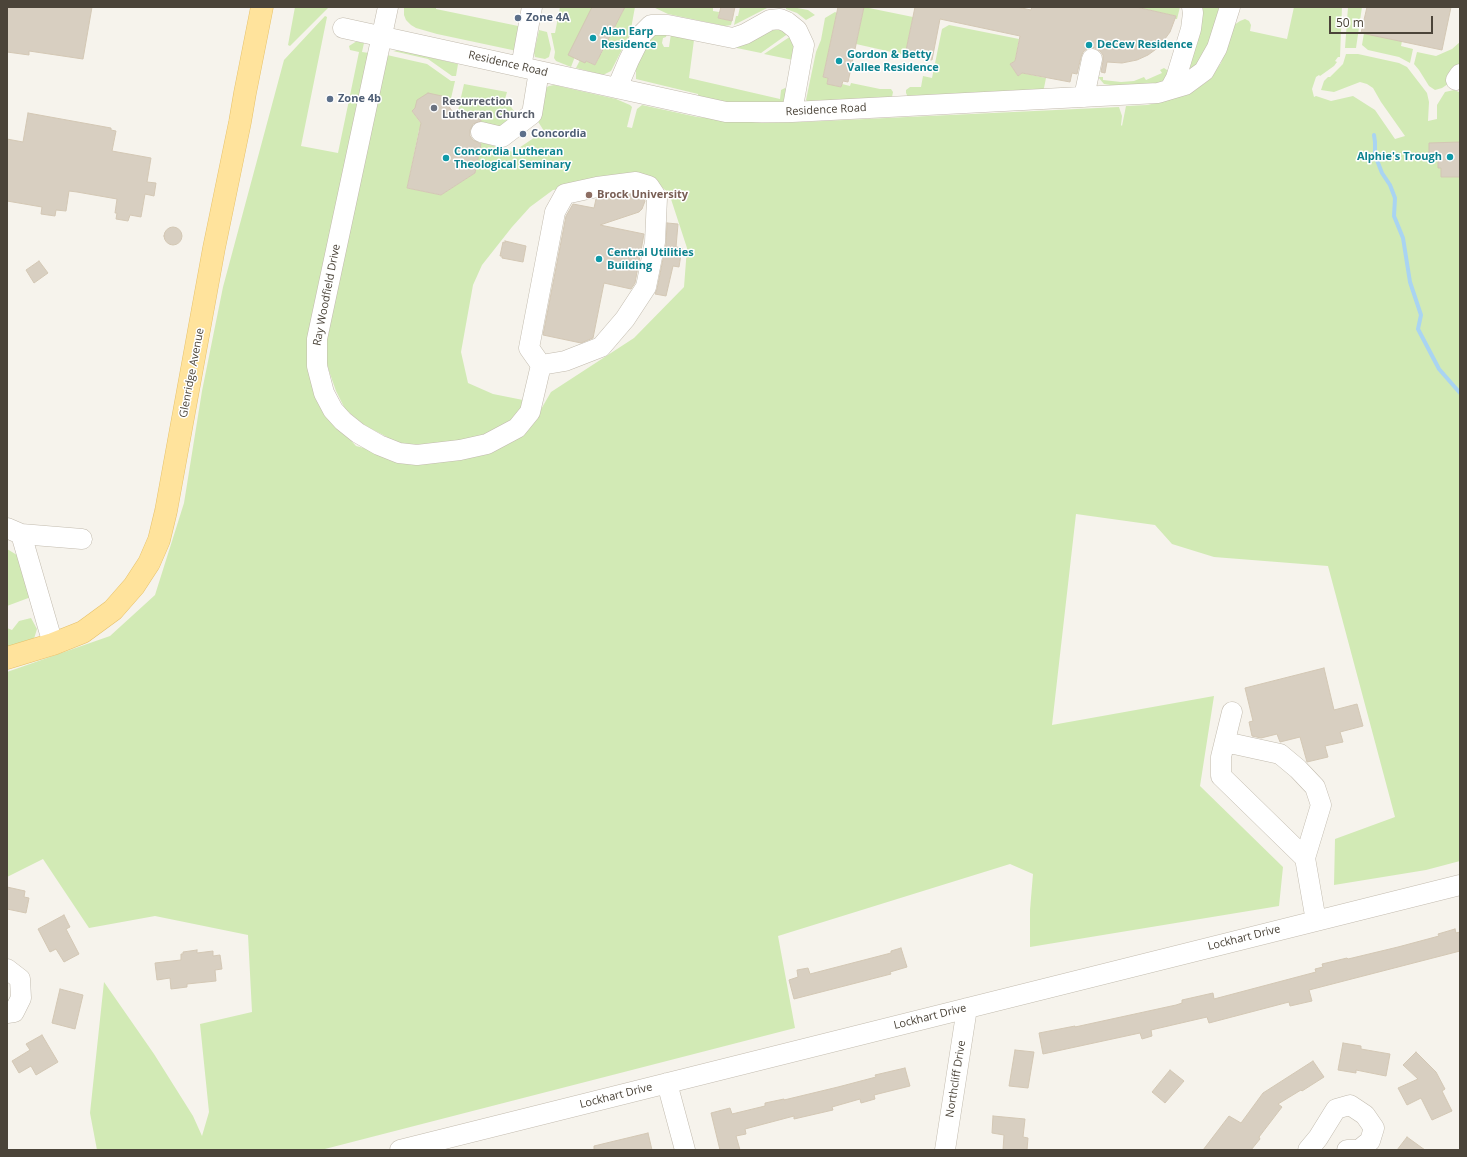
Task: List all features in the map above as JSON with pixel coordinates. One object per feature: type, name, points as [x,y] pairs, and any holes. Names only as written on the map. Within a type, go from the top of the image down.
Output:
[{"type":"main road","name":"Glenridge Avenue","points":[[7,658],[53,644],[83,632],[113,610],[134,586],[149,563],[159,540],[166,510],[214,248],[262,7]]},
{"type":"street","name":"Ray Woodfield Drive","points":[[388,7],[317,339],[317,366],[324,393],[333,410],[343,421],[358,433],[379,445],[399,453],[417,455],[460,450],[487,444],[517,428],[530,412],[541,365]]},
{"type":"street","points":[[481,132],[502,137],[532,114],[530,69],[532,7]]},
{"type":"street","points":[[1170,89],[1176,78],[1191,29],[1193,13],[1192,7]]},
{"type":"street","name":"Residence Road","points":[[343,28],[726,112],[792,112],[900,98],[1084,97],[1158,93],[1185,85],[1204,71],[1217,48],[1230,7]]},
{"type":"street","points":[[617,88],[642,34],[652,25],[668,25],[733,38],[745,34],[770,20],[780,19],[787,22],[797,30],[804,45],[792,112]]},
{"type":"street","points":[[1084,97],[1092,59]]},
{"type":"street","points":[[636,182],[649,186],[657,198],[655,242],[646,286],[625,320],[601,346],[565,361],[541,365],[529,348],[555,212],[565,194],[597,187],[636,182]]},
{"type":"street","points":[[53,644],[14,531],[82,539]]},
{"type":"street","points":[[1232,712],[1221,757],[1221,776],[1305,858]]},
{"type":"street","points":[[1225,742],[1280,754],[1298,769],[1315,787],[1321,805],[1305,858],[1316,921]]},
{"type":"street","name":"Lockhart Drive","points":[[400,1150],[1460,885]]},
{"type":"street","points":[[7,969],[20,979],[21,998],[14,1012],[7,1013]]},
{"type":"street","name":"Northcliff Drive","points":[[945,1150],[967,1008]]},
{"type":"street","points":[[667,1083],[685,1150]]},
{"type":"street","points":[[1308,1150],[1318,1138],[1336,1109],[1350,1105],[1365,1115],[1374,1128],[1370,1141],[1359,1150],[1347,1150]]},
{"type":"green space","points":[[295,7],[329,7],[290,46],[288,45]]},
{"type":"green space","points":[[404,7],[436,7],[436,9],[523,27],[517,51],[416,28],[406,20],[404,15]]},
{"type":"green space","points":[[560,7],[594,7],[571,67],[556,61],[554,58],[555,52],[551,33],[555,33]]},
{"type":"green space","points":[[623,7],[635,7],[630,34],[611,71],[603,75],[576,68],[580,60],[595,65],[605,46],[604,45],[623,11]]},
{"type":"green space","points":[[653,7],[713,7],[713,11],[719,12],[718,18],[732,21],[731,25],[725,26],[668,14]]},
{"type":"green space","points":[[740,7],[769,7],[734,25]]},
{"type":"green space","points":[[786,7],[808,10],[815,15],[806,20],[797,13],[786,9]]},
{"type":"green space","points":[[864,7],[913,17],[905,55],[856,44]]},
{"type":"green space","points":[[1136,7],[1180,7],[1177,19],[1175,19],[1176,16]]},
{"type":"green space","points":[[1197,7],[1219,7],[1215,29],[1208,53],[1186,76]]},
{"type":"green space","points":[[1294,7],[1342,7],[1340,57],[1338,57],[1335,61],[1337,62],[1334,66],[1320,76],[1319,75],[1316,77],[1312,89],[1314,97],[1316,96],[1331,101],[1353,96],[1375,110],[1395,139],[1405,136],[1373,88],[1367,84],[1360,82],[1334,92],[1321,90],[1324,81],[1343,64],[1346,54],[1358,54],[1399,63],[1407,67],[1427,93],[1429,102],[1428,121],[1437,119],[1437,105],[1445,92],[1454,90],[1460,92],[1460,861],[1426,870],[1334,885],[1335,839],[1395,817],[1328,566],[1214,557],[1172,544],[1155,525],[1076,514],[1052,725],[1214,696],[1200,786],[1283,867],[1279,906],[1030,947],[1030,910],[1033,874],[1010,864],[778,936],[795,1028],[321,1150],[97,1150],[90,1113],[104,982],[154,1054],[193,1116],[202,1136],[209,1112],[200,1024],[252,1012],[248,935],[155,916],[89,928],[43,859],[7,877],[7,672],[110,636],[155,595],[184,503],[202,391],[223,287],[284,60],[325,16],[327,17],[301,146],[338,153],[359,52],[350,50],[349,46],[357,41],[364,43],[362,52],[369,53],[309,341],[329,416],[356,446],[384,453],[387,437],[364,425],[345,409],[336,391],[329,371],[325,346],[387,55],[427,64],[451,81],[455,81],[449,107],[415,108],[412,111],[422,125],[419,130],[407,188],[441,195],[475,173],[481,142],[513,152],[544,131],[537,120],[545,88],[554,85],[616,99],[630,105],[632,107],[627,127],[632,128],[637,109],[642,105],[697,117],[762,123],[1119,107],[1122,116],[1122,126],[1126,106],[1147,105],[1169,100],[1194,91],[1209,80],[1221,63],[1234,25],[1240,21],[1245,19],[1249,21],[1251,25],[1250,31],[1287,39]],"holes":[[[645,174],[669,193],[687,248],[684,287],[634,338],[551,392],[533,423],[523,400],[493,394],[468,383],[461,352],[473,285],[482,265],[530,207],[553,190]]]},
{"type":"green space","points":[[1348,7],[1362,7],[1356,48],[1345,48]]},
{"type":"green space","points":[[835,12],[837,13],[823,77],[828,78],[827,83],[841,87],[842,84],[850,86],[851,83],[880,89],[891,89],[893,92],[892,97],[809,103],[806,100],[825,18]]},
{"type":"green space","points":[[949,25],[1019,39],[1015,61],[1010,64],[1018,76],[1022,73],[1046,78],[1043,93],[908,97],[906,90],[910,87],[921,87],[923,76],[932,78],[942,29]]},
{"type":"green space","points":[[779,29],[789,33],[761,53],[727,46],[769,30]]},
{"type":"green space","points":[[539,30],[547,32],[551,49],[549,57],[545,59],[535,57],[534,53]]},
{"type":"green space","points":[[667,33],[666,37],[663,38],[662,43],[664,47],[669,47],[671,34],[694,40],[689,78],[780,99],[781,90],[785,88],[787,90],[783,104],[734,105],[698,98],[698,94],[636,79],[636,66],[647,42],[655,35]]},
{"type":"green space","points":[[1364,33],[1402,41],[1401,46],[1413,49],[1410,63],[1399,57],[1368,50],[1362,45]]},
{"type":"green space","points":[[791,36],[795,44],[793,60],[764,54]]},
{"type":"green space","points":[[1460,42],[1460,64],[1448,84],[1435,90],[1429,86],[1414,64],[1417,52],[1436,56],[1452,49]]},
{"type":"green space","points":[[400,50],[458,64],[456,76],[452,76],[428,59],[393,51]]},
{"type":"green space","points":[[1164,68],[1170,72],[1161,84],[1116,86],[1104,84],[1098,77],[1103,77],[1103,80],[1121,82],[1134,81],[1144,77],[1146,80],[1162,73],[1160,70]]},
{"type":"green space","points":[[464,84],[507,92],[505,99],[517,115],[496,130],[480,126],[481,119],[457,115]]},
{"type":"green space","points":[[7,549],[17,555],[31,597],[7,606]]},
{"type":"green space","points":[[31,618],[37,629],[33,642],[7,650],[7,628],[12,630],[19,621]]},
{"type":"building","points":[[7,7],[92,7],[83,59],[29,51],[29,55],[7,52]]},
{"type":"building","name":"Alan Earp Residence","points":[[592,7],[625,7],[595,65],[586,61],[585,63],[568,55]]},
{"type":"building","points":[[721,7],[735,7],[732,21],[718,18]]},
{"type":"building","name":"Gordon & Betty Vallee Residence","points":[[838,7],[864,7],[848,82],[843,81],[841,87],[827,84],[828,78],[823,77]]},
{"type":"building","name":"DeCew Residence","points":[[915,7],[1017,7],[1031,10],[1032,7],[1136,7],[1176,16],[1170,32],[1159,47],[1148,55],[1137,60],[1122,63],[1107,62],[1105,73],[1101,72],[1103,55],[1095,48],[1088,48],[1083,52],[1077,74],[1072,73],[1070,82],[1022,73],[1018,76],[1010,64],[1015,61],[1020,36],[940,19],[932,60],[905,55]]},
{"type":"building","points":[[1367,7],[1451,7],[1442,50],[1361,33]]},
{"type":"building","name":"Concordia Lutheran Theological Seminary","points":[[428,93],[442,96],[452,111],[458,112],[457,115],[481,119],[481,121],[473,124],[470,130],[470,136],[473,140],[481,144],[475,173],[441,195],[407,188],[421,123],[412,111],[415,108],[417,100]]},
{"type":"building","points":[[28,113],[111,128],[111,130],[116,131],[112,151],[151,158],[147,182],[156,183],[154,196],[145,194],[141,217],[130,215],[128,221],[116,219],[117,213],[115,213],[117,199],[69,191],[66,211],[56,210],[55,216],[41,214],[42,207],[7,201],[7,139],[23,142]]},
{"type":"building","name":"Alphie's Trough","points":[[1460,142],[1460,177],[1441,177],[1441,168],[1438,168],[1438,154],[1429,154],[1429,143]]},
{"type":"building","name":"Central Utilities Building","points":[[635,194],[642,196],[645,201],[639,212],[600,225],[644,234],[635,283],[631,289],[604,283],[593,338],[581,343],[543,335],[566,216],[573,204],[594,208],[596,199]]},
{"type":"building","points":[[667,223],[678,224],[676,247],[682,248],[679,267],[673,266],[666,296],[655,294],[666,244]]},
{"type":"building","points":[[173,227],[179,230],[182,236],[179,242],[173,245],[167,242],[164,236],[167,230]]},
{"type":"building","points":[[505,241],[526,246],[523,262],[502,258],[502,256],[500,256],[503,242],[505,243]]},
{"type":"building","points":[[39,261],[48,273],[34,283],[26,270]]},
{"type":"building","points":[[1324,668],[1334,710],[1357,704],[1363,726],[1340,732],[1343,742],[1325,746],[1328,757],[1307,762],[1300,737],[1280,742],[1277,734],[1261,738],[1252,736],[1249,722],[1253,721],[1245,688]]},
{"type":"building","points":[[7,887],[25,891],[24,897],[29,898],[26,913],[7,909]]},
{"type":"building","points":[[64,915],[70,927],[66,929],[79,954],[64,962],[56,949],[50,952],[38,929]]},
{"type":"building","points":[[1455,929],[1456,933],[1460,932],[1460,951],[1309,990],[1312,1001],[1290,1006],[1289,1002],[1209,1023],[1207,1017],[1151,1030],[1152,1036],[1142,1039],[1140,1033],[1043,1054],[1039,1033],[1075,1027],[1176,1005],[1182,1003],[1182,1000],[1213,993],[1214,999],[1316,972],[1315,969],[1323,967],[1322,964],[1398,947],[1439,936],[1438,934]]},
{"type":"building","points":[[901,948],[907,967],[890,972],[891,974],[794,999],[789,980],[798,977],[797,970],[808,968],[810,974],[891,953],[891,951]]},
{"type":"building","points":[[197,950],[197,953],[213,951],[213,956],[220,955],[222,969],[215,970],[216,981],[187,984],[187,987],[171,989],[170,978],[157,980],[155,963],[181,960],[181,954],[183,954],[183,952]]},
{"type":"building","points":[[60,989],[83,995],[75,1029],[52,1023]]},
{"type":"building","points":[[42,1035],[58,1062],[36,1075],[31,1066],[19,1073],[12,1061],[30,1050],[26,1044]]},
{"type":"building","points":[[1343,1043],[1361,1046],[1361,1049],[1390,1054],[1386,1076],[1356,1070],[1356,1073],[1338,1070]]},
{"type":"building","points":[[1015,1050],[1034,1052],[1028,1088],[1009,1086]]},
{"type":"building","points":[[1416,1052],[1436,1072],[1445,1089],[1442,1091],[1452,1111],[1432,1120],[1421,1098],[1407,1105],[1398,1088],[1418,1079],[1403,1065]]},
{"type":"building","points":[[1313,1061],[1324,1077],[1278,1104],[1282,1107],[1251,1150],[1203,1150],[1229,1116],[1241,1123],[1263,1093]]},
{"type":"building","points":[[905,1068],[910,1086],[874,1095],[875,1099],[861,1103],[860,1099],[832,1107],[833,1110],[794,1119],[794,1116],[745,1129],[746,1134],[736,1136],[740,1150],[720,1150],[711,1113],[730,1108],[732,1114],[765,1106],[765,1103],[838,1087],[876,1077],[875,1075]]},
{"type":"building","points":[[1170,1070],[1184,1081],[1165,1103],[1152,1092]]},
{"type":"building","points":[[993,1116],[1025,1119],[1023,1137],[1028,1138],[1027,1150],[1003,1150],[1004,1135],[992,1133]]},
{"type":"building","points":[[648,1133],[652,1150],[594,1150],[594,1146]]},
{"type":"building","points":[[1407,1137],[1425,1150],[1397,1150]]},
{"type":"waterway","points":[[1374,135],[1375,155],[1382,173],[1390,185],[1395,198],[1394,216],[1403,238],[1410,282],[1421,315],[1418,329],[1439,369],[1460,393]]},
{"type":"place","name":"Zone 4A","points":[[518,18]]},
{"type":"place","name":"Alan Earp Residence","points":[[593,38]]},
{"type":"place","name":"DeCew Residence","points":[[1089,45]]},
{"type":"place","name":"Gordon & Betty Vallee Residence","points":[[839,61]]},
{"type":"place","name":"Zone 4b","points":[[330,99]]},
{"type":"place","name":"Resurrection Lutheran Church","points":[[434,108]]},
{"type":"place","name":"Concordia","points":[[523,134]]},
{"type":"place","name":"Alphie's Trough","points":[[1450,157]]},
{"type":"place","name":"Concordia Lutheran Theological Seminary","points":[[446,158]]},
{"type":"place","name":"Brock University","points":[[589,195]]},
{"type":"place","name":"Central Utilities Building","points":[[599,259]]}]
